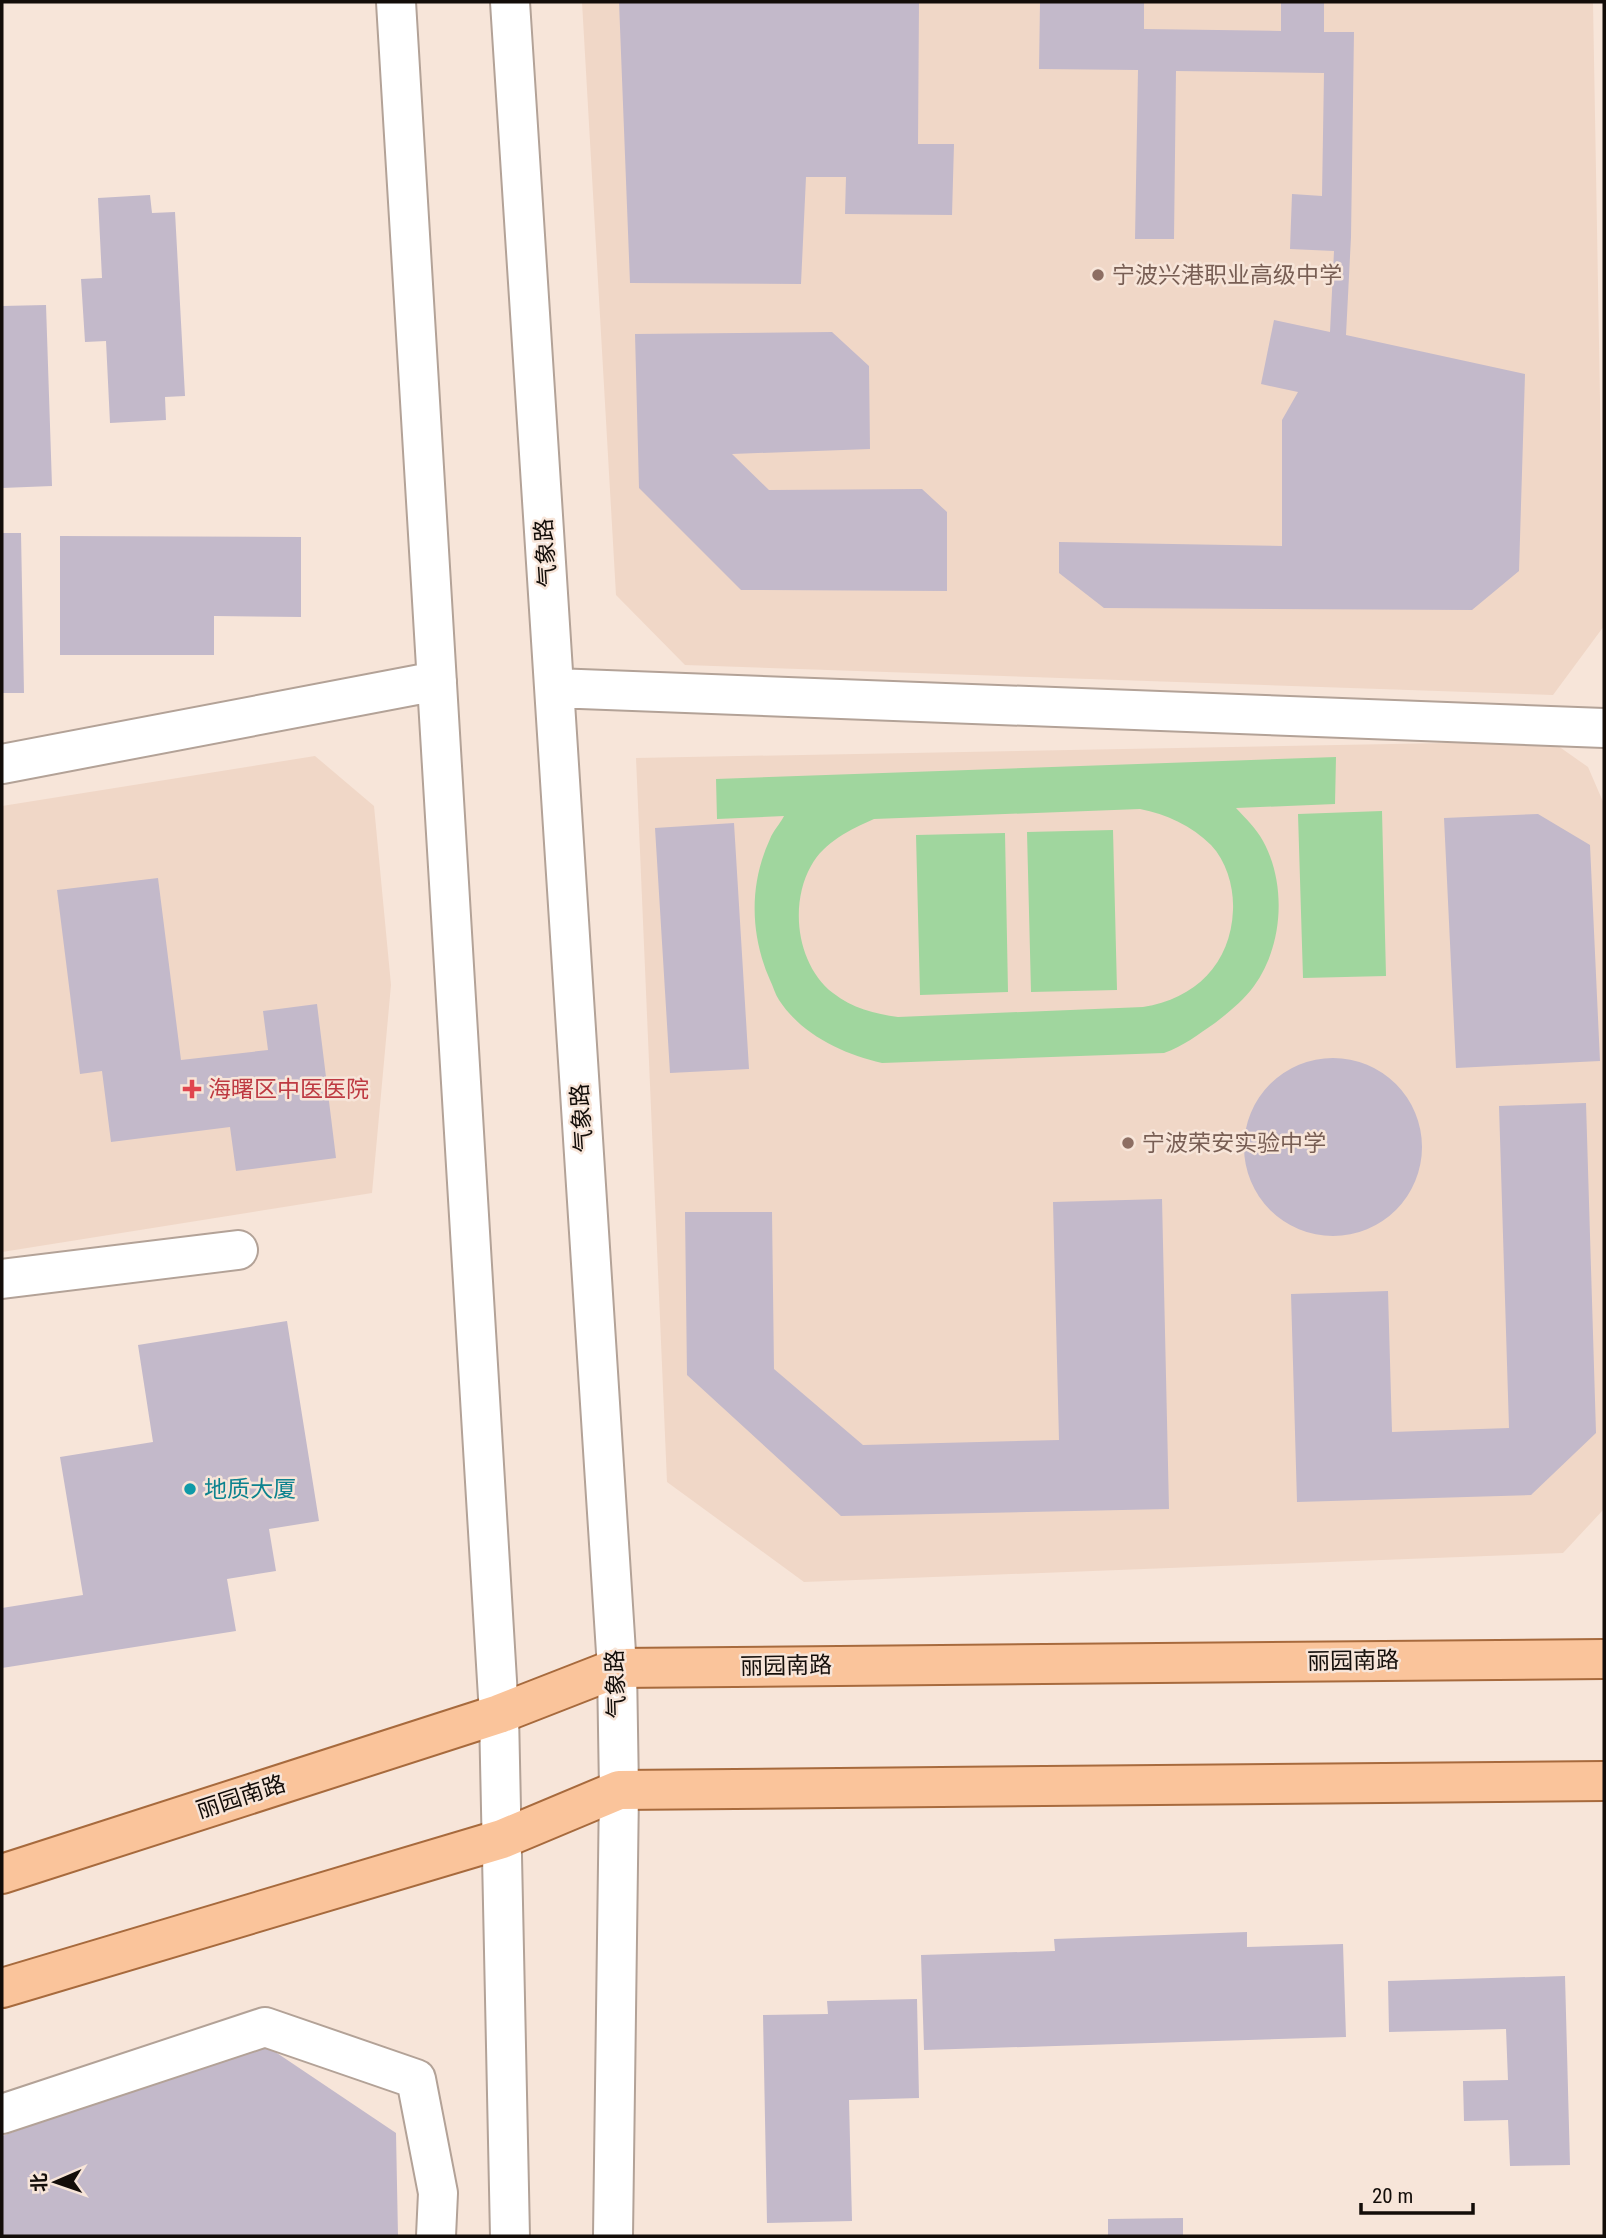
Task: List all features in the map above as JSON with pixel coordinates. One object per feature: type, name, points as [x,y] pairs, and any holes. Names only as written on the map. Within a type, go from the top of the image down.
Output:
[{"type":"main road","name":"丽园南路","points":[[2,1874],[499,1714],[617,1668],[1604,1659]]},
{"type":"main road","points":[[2,1988],[502,1839],[619,1790],[1604,1781]]},
{"type":"street","points":[[396,2],[499,1714],[510,2236]]},
{"type":"street","name":"气象路","points":[[510,2],[617,1668],[619,1790],[613,2236]]},
{"type":"street","points":[[2,764],[438,681]]},
{"type":"street","points":[[554,688],[1604,727]]},
{"type":"street","points":[[2,1279],[238,1250]]},
{"type":"street","points":[[2,2114],[265,2026],[416,2079],[438,2193],[436,2236]]},
{"type":"shaded area","name":"宁波兴港职业高级中学","points":[[582,2],[1593,2],[1604,626],[1553,695],[685,665],[616,595]]},
{"type":"shaded area","name":"宁波荣安实验中学","points":[[1551,741],[1588,767],[1604,804],[1604,1509],[1563,1553],[804,1582],[667,1482],[636,758]]},
{"type":"shaded area","name":"海曙区中医医院","points":[[315,756],[374,806],[391,985],[372,1193],[2,1252],[2,806]]},
{"type":"green space","points":[[1336,757],[1335,804],[1236,808],[1263,841],[1276,877],[1278,915],[1271,953],[1254,986],[1236,1006],[1190,1040],[1164,1053],[882,1063],[824,1041],[799,1023],[779,1000],[763,963],[759,945],[755,910],[758,874],[771,836],[784,816],[717,819],[716,779]],"holes":[[[1140,809],[1169,818],[1204,838],[1217,852],[1225,867],[1232,893],[1231,929],[1217,962],[1207,976],[1194,987],[1162,1003],[1143,1007],[898,1017],[872,1012],[848,1003],[833,993],[811,967],[804,951],[800,934],[800,898],[811,866],[823,850],[839,837],[874,819]]]},
{"type":"green space","points":[[1382,811],[1386,976],[1303,978],[1298,814]]},
{"type":"green space","points":[[1113,830],[1117,990],[1031,992],[1027,832]]},
{"type":"green space","points":[[1005,833],[1008,992],[920,995],[916,835]]},
{"type":"building","points":[[619,2],[919,2],[918,144],[954,144],[952,215],[845,214],[846,177],[806,177],[801,284],[630,283]]},
{"type":"building","points":[[1040,2],[1144,2],[1144,29],[1281,31],[1281,2],[1324,2],[1324,32],[1354,32],[1351,237],[1346,335],[1525,374],[1519,571],[1472,610],[1104,608],[1059,573],[1059,542],[1282,546],[1282,420],[1298,392],[1261,384],[1274,320],[1330,332],[1334,251],[1290,249],[1292,194],[1322,196],[1324,73],[1176,71],[1174,239],[1135,239],[1138,70],[1039,69]]},
{"type":"building","points":[[150,195],[152,213],[175,212],[185,396],[165,397],[166,420],[110,423],[106,341],[85,342],[81,279],[102,278],[98,198]]},
{"type":"building","points":[[46,305],[52,486],[2,488],[2,306]]},
{"type":"building","points":[[832,332],[869,366],[870,449],[732,454],[769,490],[922,489],[947,512],[947,591],[741,590],[639,488],[635,334]]},
{"type":"building","points":[[2,533],[21,533],[24,693],[2,693]]},
{"type":"building","points":[[60,536],[301,537],[301,617],[214,616],[214,655],[60,655]]},
{"type":"building","points":[[1538,814],[1590,845],[1600,1061],[1456,1068],[1444,818]]},
{"type":"building","points":[[734,823],[749,1069],[670,1073],[655,828]]},
{"type":"building","points":[[158,878],[181,1060],[268,1050],[263,1011],[317,1004],[336,1158],[236,1171],[230,1127],[111,1142],[102,1071],[80,1074],[57,890]]},
{"type":"building","points":[[1333,1058],[1350,1059],[1367,1065],[1396,1084],[1415,1113],[1421,1130],[1421,1164],[1415,1181],[1396,1210],[1367,1229],[1350,1235],[1333,1236],[1316,1235],[1299,1229],[1270,1210],[1251,1181],[1245,1164],[1244,1147],[1245,1130],[1251,1113],[1270,1084],[1299,1065],[1316,1059]]},
{"type":"building","points":[[1586,1103],[1596,1433],[1531,1495],[1297,1502],[1291,1294],[1388,1291],[1392,1432],[1509,1428],[1499,1106]]},
{"type":"building","points":[[1162,1199],[1169,1509],[841,1516],[687,1375],[685,1212],[772,1212],[774,1369],[863,1445],[1059,1440],[1053,1202]]},
{"type":"building","name":"地质大厦","points":[[287,1321],[319,1521],[269,1529],[276,1571],[227,1579],[236,1631],[2,1668],[2,1608],[83,1595],[60,1457],[153,1442],[138,1345]]},
{"type":"building","points":[[1247,1932],[1247,1947],[1343,1944],[1346,2037],[924,2050],[921,1955],[1055,1951],[1054,1939]]},
{"type":"building","points":[[1565,1976],[1570,2165],[1510,2166],[1508,2120],[1464,2121],[1463,2081],[1508,2080],[1506,2029],[1389,2032],[1388,1981]]},
{"type":"building","points":[[917,1999],[919,2098],[849,2100],[852,2221],[767,2223],[763,2015],[828,2014],[827,2001]]},
{"type":"building","points":[[262,2043],[396,2133],[398,2236],[2,2236],[2,2136]]},
{"type":"building","points":[[1183,2218],[1183,2236],[1108,2236],[1108,2219]]},
{"type":"place","name":"宁波兴港职业高级中学","points":[[1098,275]]},
{"type":"place","name":"海曙区中医医院","points":[[192,1089]]},
{"type":"place","name":"宁波荣安实验中学","points":[[1128,1143]]},
{"type":"place","name":"地质大厦","points":[[190,1489]]}]
